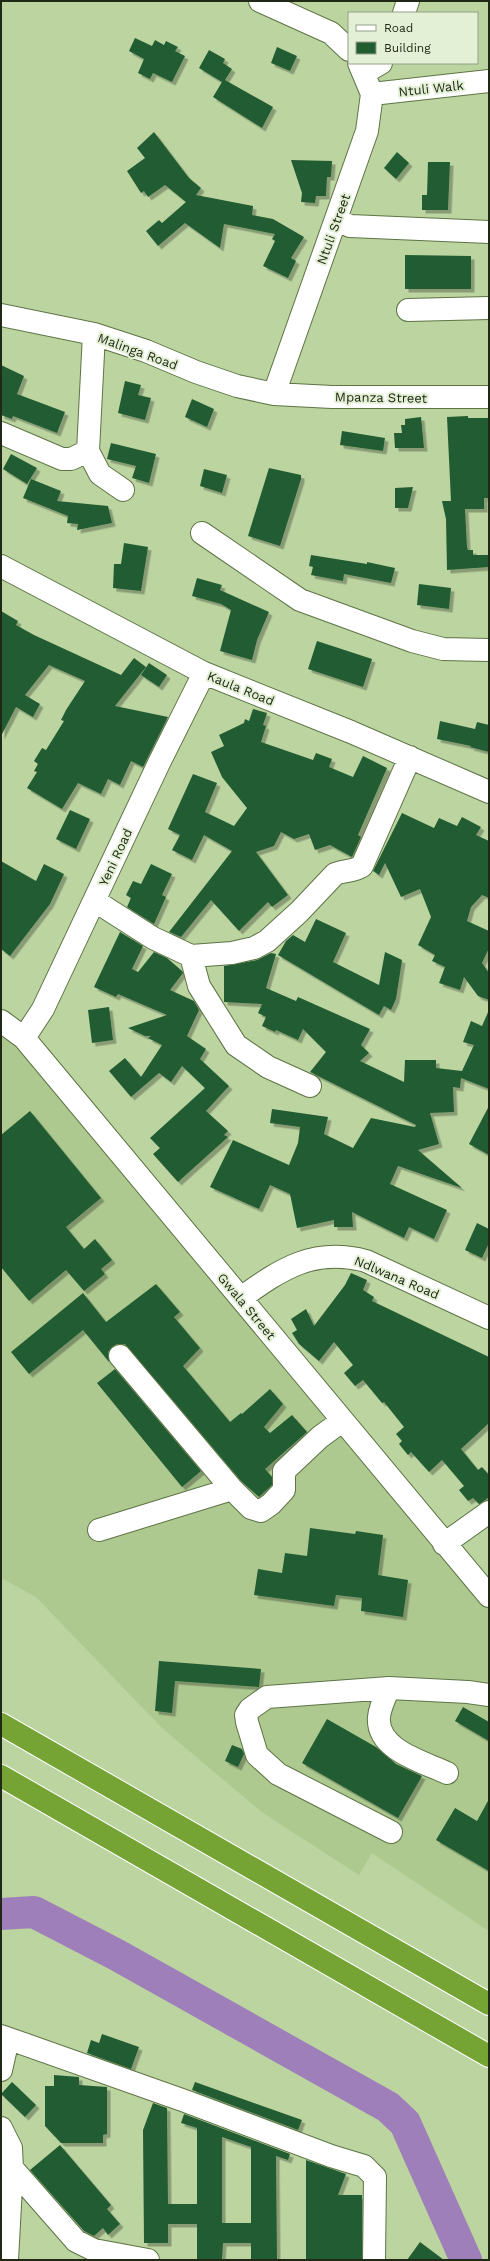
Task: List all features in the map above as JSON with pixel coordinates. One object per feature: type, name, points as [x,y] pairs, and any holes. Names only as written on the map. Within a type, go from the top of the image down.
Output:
[{"type":"highway","points":[[1,1724],[489,2004]]},
{"type":"highway","points":[[1,1776],[489,2056]]},
{"type":"street","points":[[260,1],[331,33],[348,49]]},
{"type":"street","points":[[404,12],[408,1]]},
{"type":"street","name":"Ntuli Street","points":[[274,394],[367,132],[372,94],[368,66]]},
{"type":"street","name":"Ntuli Walk","points":[[372,94],[489,82]]},
{"type":"street","points":[[337,220],[350,226],[489,232]]},
{"type":"street","points":[[408,310],[489,308]]},
{"type":"street","name":"Malinga Road","points":[[1,315],[94,334],[146,351],[196,372],[237,386],[274,394]]},
{"type":"street","points":[[94,334],[88,451],[100,474],[123,490]]},
{"type":"street","name":"Mpanza Street","points":[[274,394],[489,397]]},
{"type":"street","points":[[1,433],[62,459],[75,457],[88,451]]},
{"type":"street","points":[[202,533],[300,600],[412,641],[443,649],[489,650]]},
{"type":"street","name":"Kaula Road","points":[[3,572],[204,673],[410,757],[489,792]]},
{"type":"street","name":"Yeni Road","points":[[24,1038],[43,1009],[204,673]]},
{"type":"street","points":[[95,901],[154,938],[192,956],[232,953],[254,948],[268,942],[335,874],[342,871],[354,871],[362,866],[410,757]]},
{"type":"street","points":[[192,956],[199,986],[236,1045],[268,1067],[310,1086]]},
{"type":"street","name":"Gwala Street","points":[[1,1021],[24,1038],[444,1544],[489,1596]]},
{"type":"street","name":"Ndlwana Road","points":[[241,1298],[275,1273],[293,1264],[329,1256],[351,1257],[366,1261],[489,1318]]},
{"type":"street","points":[[120,1356],[232,1489],[251,1508],[261,1511],[271,1504],[284,1490],[284,1471],[320,1437],[342,1421]]},
{"type":"street","points":[[99,1530],[232,1489]]},
{"type":"street","points":[[444,1544],[489,1512]]},
{"type":"street","points":[[391,1832],[278,1774],[257,1755],[246,1715],[250,1709],[268,1697],[389,1688],[468,1692],[489,1695]]},
{"type":"street","points":[[389,1688],[379,1718],[384,1737],[396,1749],[447,1773]]},
{"type":"street","points":[[1,2070],[5,2037],[331,2156],[364,2166],[375,2177],[374,2260]]},
{"type":"street","points":[[1,2128],[11,2148],[12,2168],[7,2260]]},
{"type":"street","points":[[12,2168],[76,2241],[94,2250],[148,2260]]},
{"type":"shaded area","points":[[1,1021],[489,1597],[489,1931],[372,1853],[359,1875],[263,1813],[163,1729],[36,1597],[1,1578]]},
{"type":"building","points":[[135,38],[152,46],[155,40],[164,45],[166,41],[178,47],[175,51],[185,56],[172,82],[153,73],[150,79],[138,73],[144,59],[129,51]]},
{"type":"building","points":[[277,47],[297,56],[290,71],[271,63]]},
{"type":"building","points":[[209,50],[225,59],[223,63],[232,69],[225,80],[273,107],[262,128],[213,97],[222,82],[199,68]]},
{"type":"building","points":[[154,132],[189,178],[201,188],[196,195],[253,206],[252,215],[273,219],[304,237],[291,258],[296,261],[288,278],[263,266],[275,241],[272,239],[275,234],[224,224],[220,248],[185,223],[158,246],[146,231],[159,220],[162,223],[186,202],[165,185],[148,197],[144,191],[141,193],[127,171],[145,158],[137,148]]},
{"type":"building","points":[[397,152],[409,163],[396,179],[384,168]]},
{"type":"building","points":[[291,160],[332,161],[331,177],[327,177],[326,196],[316,196],[315,203],[301,202],[302,193]]},
{"type":"building","points":[[428,162],[450,162],[448,210],[422,210],[422,195],[427,195]]},
{"type":"building","points":[[405,255],[471,256],[471,289],[405,289]]},
{"type":"building","points":[[1,365],[24,376],[17,394],[65,412],[57,433],[13,416],[12,419],[1,415]]},
{"type":"building","points":[[125,381],[141,385],[138,395],[151,398],[145,420],[118,413]]},
{"type":"building","points":[[192,399],[214,409],[207,427],[185,417]]},
{"type":"building","points":[[468,416],[468,418],[489,418],[489,498],[484,498],[484,509],[465,509],[468,550],[473,550],[473,555],[489,555],[489,567],[447,570],[446,519],[442,501],[451,501],[447,417]]},
{"type":"building","points":[[421,417],[424,448],[395,448],[394,433],[402,433],[401,425],[405,425],[405,419]]},
{"type":"building","points":[[342,431],[385,438],[383,451],[340,445]]},
{"type":"building","points":[[111,443],[156,454],[149,483],[132,478],[136,466],[107,459]]},
{"type":"building","points":[[11,454],[37,468],[27,484],[3,469]]},
{"type":"building","points":[[269,468],[301,475],[280,546],[248,536]]},
{"type":"building","points":[[204,469],[227,475],[222,493],[200,486]]},
{"type":"building","points":[[31,479],[61,491],[57,501],[108,506],[112,523],[77,530],[78,524],[67,523],[68,516],[23,498]]},
{"type":"building","points":[[413,487],[408,508],[395,508],[395,488]]},
{"type":"building","points":[[124,543],[148,547],[141,591],[113,588],[114,564],[121,564]]},
{"type":"building","points":[[311,555],[367,564],[367,562],[395,568],[391,583],[344,574],[343,581],[311,575],[313,567],[309,566]]},
{"type":"building","points":[[197,578],[222,585],[220,590],[269,612],[257,640],[252,660],[220,651],[231,610],[221,604],[192,596]]},
{"type":"building","points":[[419,584],[451,588],[449,609],[417,605]]},
{"type":"building","points":[[1,611],[18,621],[16,625],[34,635],[121,675],[134,658],[146,667],[115,706],[168,717],[143,767],[131,761],[120,785],[108,779],[101,794],[78,783],[62,809],[27,788],[37,772],[34,771],[38,764],[34,761],[42,748],[46,750],[64,721],[61,720],[66,710],[85,681],[49,665],[25,695],[40,704],[33,717],[16,707],[1,736]]},
{"type":"building","points":[[317,641],[372,659],[363,687],[308,669]]},
{"type":"building","points":[[149,663],[167,675],[159,687],[141,675]]},
{"type":"building","points":[[253,709],[267,713],[263,725],[266,726],[261,742],[313,760],[316,753],[332,759],[329,767],[353,777],[363,756],[387,768],[358,835],[361,837],[352,857],[330,845],[315,850],[309,834],[294,839],[281,832],[274,846],[256,852],[288,895],[272,907],[268,902],[239,931],[211,900],[181,937],[169,932],[232,851],[204,835],[192,860],[172,850],[180,835],[168,829],[193,774],[217,783],[205,812],[234,826],[247,808],[222,777],[211,752],[224,746],[219,735],[244,723],[245,719],[249,721]]},
{"type":"building","points":[[440,721],[475,729],[477,722],[489,725],[489,752],[470,747],[471,746],[437,739]]},
{"type":"building","points":[[70,810],[90,819],[76,849],[56,839]]},
{"type":"building","points":[[402,813],[434,828],[439,818],[457,826],[462,817],[481,827],[476,835],[489,841],[489,898],[482,895],[471,907],[467,921],[489,931],[489,948],[482,963],[489,973],[489,1000],[478,996],[464,977],[460,990],[439,983],[445,967],[432,961],[435,955],[418,945],[431,917],[420,889],[401,897],[385,863],[379,875],[373,871]]},
{"type":"building","points":[[1,861],[36,881],[44,864],[64,874],[50,904],[10,956],[1,949]]},
{"type":"building","points":[[151,864],[172,874],[162,895],[166,897],[154,924],[127,907],[131,898],[126,895],[133,881],[141,884]]},
{"type":"building","points":[[316,919],[346,933],[333,962],[379,985],[385,952],[402,960],[396,999],[391,1010],[384,1006],[379,1015],[278,955],[286,941],[293,935],[305,942]]},
{"type":"building","points":[[120,932],[143,946],[132,969],[138,972],[154,952],[167,958],[182,971],[183,973],[170,990],[194,1001],[199,1010],[187,1036],[206,1049],[200,1059],[229,1086],[206,1111],[228,1131],[224,1135],[228,1137],[178,1182],[153,1154],[160,1148],[150,1138],[205,1088],[182,1066],[171,1082],[159,1073],[131,1097],[109,1071],[125,1058],[141,1077],[162,1045],[148,1038],[151,1036],[145,1036],[128,1028],[167,1015],[118,994],[116,997],[94,987]]},
{"type":"building","points":[[271,953],[276,954],[266,988],[296,1001],[298,997],[370,1029],[361,1045],[369,1053],[360,1061],[404,1082],[405,1060],[436,1060],[436,1068],[462,1071],[474,1045],[463,1042],[471,1021],[482,1026],[489,1010],[489,1089],[461,1078],[460,1088],[453,1087],[454,1112],[430,1113],[439,1144],[418,1150],[462,1188],[398,1166],[390,1184],[447,1210],[434,1239],[409,1227],[404,1238],[352,1212],[353,1227],[334,1227],[334,1220],[297,1228],[290,1194],[270,1185],[259,1209],[210,1187],[233,1140],[289,1165],[298,1143],[300,1127],[270,1123],[272,1109],[328,1117],[324,1134],[353,1148],[371,1118],[415,1127],[416,1125],[310,1072],[326,1052],[303,1029],[298,1040],[276,1030],[275,1032],[262,1026],[266,1017],[258,1013],[262,1004],[224,1002],[224,966],[257,960]]},
{"type":"building","points":[[109,1007],[113,1040],[92,1043],[88,1010]]},
{"type":"building","points":[[489,1106],[489,1155],[469,1144]]},
{"type":"building","points":[[30,1111],[101,1198],[66,1227],[84,1249],[95,1239],[112,1260],[101,1269],[105,1274],[84,1291],[66,1270],[29,1301],[1,1267],[1,1135]]},
{"type":"building","points":[[477,1223],[489,1229],[489,1243],[482,1258],[465,1250]]},
{"type":"building","points":[[351,1273],[367,1280],[363,1290],[374,1297],[372,1301],[489,1357],[489,1423],[461,1449],[478,1470],[482,1467],[489,1475],[489,1497],[479,1504],[473,1498],[468,1501],[459,1490],[464,1486],[442,1460],[429,1472],[411,1452],[408,1455],[399,1444],[402,1441],[396,1434],[404,1427],[384,1402],[382,1403],[363,1380],[355,1386],[344,1373],[353,1365],[334,1342],[319,1361],[299,1344],[292,1333],[297,1330],[291,1319],[306,1309],[314,1326],[345,1285]]},
{"type":"building","points":[[156,1284],[180,1312],[174,1317],[200,1348],[183,1366],[230,1422],[241,1413],[242,1414],[270,1389],[283,1404],[264,1427],[270,1433],[292,1415],[307,1432],[265,1469],[272,1477],[272,1485],[259,1497],[241,1481],[125,1344],[117,1344],[112,1347],[108,1352],[109,1362],[83,1330],[29,1374],[11,1352],[83,1293],[106,1322]]},
{"type":"building","points":[[115,1369],[201,1471],[182,1487],[97,1383]]},
{"type":"building","points":[[310,1528],[355,1534],[356,1531],[383,1535],[378,1575],[408,1580],[403,1617],[361,1611],[362,1598],[336,1595],[334,1606],[254,1595],[258,1569],[282,1573],[285,1553],[307,1556]]},
{"type":"building","points":[[159,1661],[261,1669],[259,1687],[175,1681],[172,1713],[155,1711]]},
{"type":"building","points":[[463,1707],[489,1722],[489,1741],[455,1721]]},
{"type":"building","points":[[327,1719],[376,1747],[396,1764],[422,1776],[398,1818],[302,1763]]},
{"type":"building","points":[[232,1745],[242,1749],[244,1754],[238,1767],[225,1761]]},
{"type":"building","points":[[489,1799],[489,1871],[436,1840],[455,1808],[477,1821]]},
{"type":"building","points":[[102,2034],[139,2047],[131,2069],[87,2053],[91,2040],[99,2043]]},
{"type":"building","points":[[54,2075],[79,2077],[79,2085],[107,2087],[107,2134],[103,2135],[103,2143],[61,2143],[45,2126],[45,2086],[54,2086]]},
{"type":"building","points":[[12,2082],[36,2105],[25,2117],[1,2094]]},
{"type":"building","points":[[195,2082],[302,2120],[298,2130],[192,2090]]},
{"type":"building","points":[[153,2103],[167,2108],[168,2204],[197,2204],[197,2128],[181,2123],[184,2114],[290,2154],[288,2160],[276,2156],[277,2260],[251,2260],[251,2243],[223,2243],[222,2260],[197,2260],[197,2224],[168,2224],[168,2243],[144,2243],[143,2130]],"holes":[[[222,2137],[251,2147],[251,2223],[222,2223]]]},
{"type":"building","points":[[60,2145],[111,2205],[107,2209],[120,2224],[108,2235],[103,2228],[94,2236],[84,2231],[30,2170]]},
{"type":"building","points":[[306,2160],[346,2174],[338,2195],[362,2195],[362,2260],[306,2260]]},
{"type":"building","points":[[420,2242],[444,2260],[407,2260]]},
{"type":"waterway","points":[[1,1914],[34,1912],[117,1955],[388,2107],[405,2123],[466,2260]]}]
